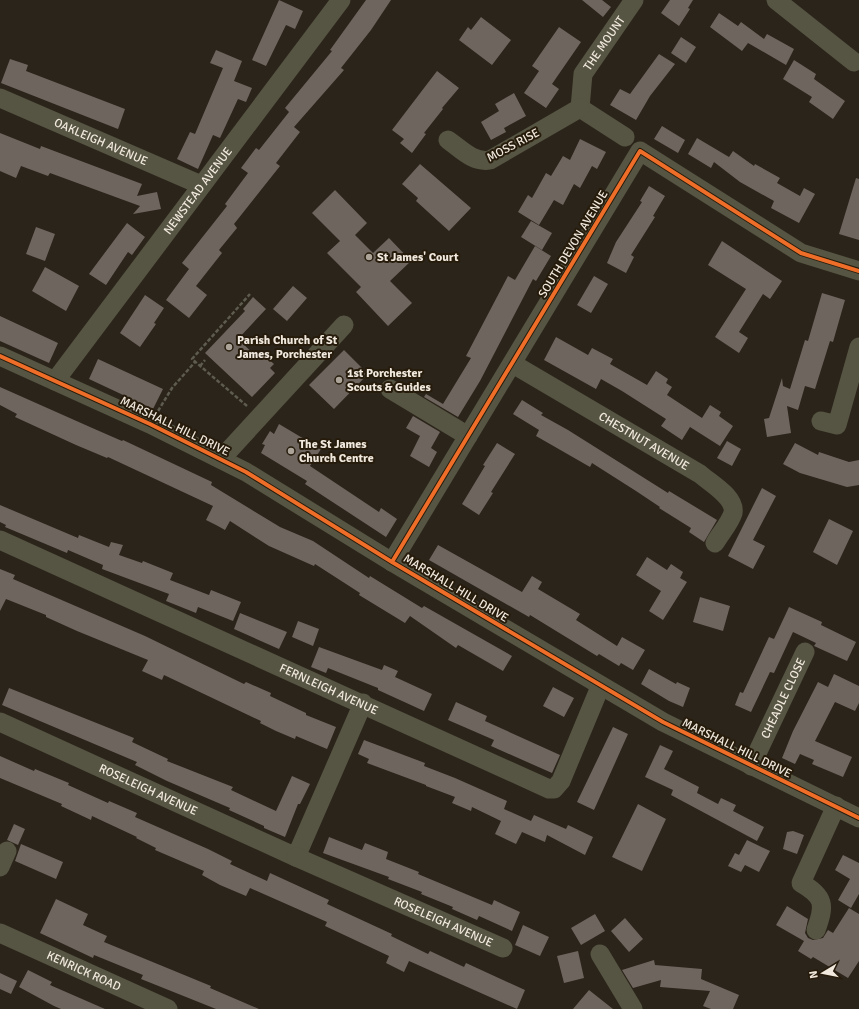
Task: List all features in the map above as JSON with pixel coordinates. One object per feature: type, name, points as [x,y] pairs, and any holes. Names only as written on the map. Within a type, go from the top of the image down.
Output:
[{"type":"street","name":"NEWSTEAD AVENUE","points":[[55,381],[201,184],[341,0]]},
{"type":"street","name":"THE MOUNT","points":[[580,108],[583,74],[634,0]]},
{"type":"street","points":[[776,0],[854,62]]},
{"type":"street","name":"OAKLEIGH AVENUE","points":[[0,98],[201,184]]},
{"type":"street","points":[[580,108],[625,137]]},
{"type":"street","name":"MOSS RISE","points":[[448,140],[474,159],[482,161],[490,160],[580,108]]},
{"type":"street","name":"SOUTH DEVON AVENUE","points":[[392,562],[513,364],[640,151],[801,253],[859,272]]},
{"type":"street","points":[[221,459],[344,325]]},
{"type":"street","points":[[820,421],[837,425],[859,346]]},
{"type":"street","name":"MARSHALL HILL DRIVE","points":[[0,356],[150,424],[246,472],[600,687],[683,734],[859,818]]},
{"type":"street","name":"CHESTNUT AVENUE","points":[[513,364],[700,474],[727,496],[732,504],[733,514],[715,543]]},
{"type":"street","points":[[390,389],[468,436]]},
{"type":"street","name":"FERNLEIGH AVENUE","points":[[0,540],[363,703],[549,789],[554,789],[561,781],[600,687]]},
{"type":"street","name":"CHEADLE CLOSE","points":[[751,766],[805,652]]},
{"type":"street","points":[[296,857],[363,703]]},
{"type":"street","name":"ROSELEIGH AVENUE","points":[[0,722],[296,857],[503,948]]},
{"type":"street","points":[[816,930],[822,915],[820,898],[815,891],[801,883],[836,806]]},
{"type":"street","name":"KENRICK ROAD","points":[[0,933],[168,1009]]},
{"type":"street","points":[[600,954],[633,1009]]},
{"type":"path","points":[[250,294],[192,359],[259,417]]},
{"type":"path","points":[[200,366],[205,360]]},
{"type":"path","points":[[150,424],[172,388],[195,362]]},
{"type":"building","points":[[279,0],[303,11],[295,29],[286,25],[266,66],[252,60]]},
{"type":"building","points":[[366,0],[391,0],[371,30],[341,68],[344,70],[294,127],[300,132],[276,163],[280,166],[234,224],[237,228],[219,250],[222,253],[196,286],[207,295],[189,318],[166,300],[189,269],[182,263],[227,206],[225,204],[248,173],[241,168],[256,148],[259,150],[289,112],[285,108],[332,51],[330,50]]},
{"type":"building","points":[[582,0],[602,0],[611,7],[603,17]]},
{"type":"building","points":[[670,0],[693,0],[688,8],[690,9],[679,26],[661,13]]},
{"type":"building","points":[[719,13],[738,26],[741,22],[764,39],[767,34],[794,49],[786,65],[748,43],[742,51],[710,27]]},
{"type":"building","points":[[481,17],[511,40],[492,65],[459,40],[468,27],[471,30]]},
{"type":"building","points":[[559,27],[581,42],[552,84],[559,89],[546,108],[524,93],[539,71],[532,66]]},
{"type":"building","points":[[681,37],[696,47],[686,63],[671,53]]},
{"type":"building","points":[[216,50],[242,61],[234,81],[252,88],[246,102],[238,99],[220,138],[213,135],[198,169],[177,159],[190,132],[195,134],[223,68],[210,63]]},
{"type":"building","points":[[659,54],[675,64],[650,96],[636,120],[610,105],[620,89],[630,94]]},
{"type":"building","points":[[10,59],[28,65],[26,71],[125,109],[118,129],[1,83]]},
{"type":"building","points":[[794,60],[816,74],[814,79],[845,101],[833,119],[809,102],[812,97],[783,79]]},
{"type":"building","points":[[437,71],[459,88],[442,108],[443,109],[424,133],[426,134],[412,153],[400,143],[404,139],[392,130]]},
{"type":"building","points":[[514,93],[526,116],[504,128],[506,132],[491,140],[481,122],[499,111],[495,104]]},
{"type":"building","points":[[662,126],[685,140],[678,153],[654,139]]},
{"type":"building","points":[[0,133],[40,149],[41,146],[142,184],[137,196],[157,192],[161,209],[133,214],[140,206],[50,173],[48,176],[21,166],[16,178],[0,171]]},
{"type":"building","points":[[697,138],[729,157],[733,151],[754,166],[755,164],[780,178],[777,183],[800,196],[804,188],[815,194],[799,223],[771,208],[774,201],[740,182],[714,162],[711,168],[688,154]]},
{"type":"building","points":[[580,139],[606,152],[597,169],[592,166],[580,188],[574,184],[563,205],[554,200],[539,225],[518,212],[528,195],[532,198],[546,173],[551,176],[563,156],[570,160]]},
{"type":"building","points":[[420,164],[471,208],[449,231],[416,201],[418,198],[402,184]]},
{"type":"building","points":[[856,178],[859,179],[859,240],[839,234]]},
{"type":"building","points":[[649,186],[665,196],[653,216],[655,217],[631,255],[634,257],[626,273],[607,263],[616,242],[642,202],[640,201]]},
{"type":"building","name":"St James' Court","points":[[335,190],[367,223],[355,235],[373,253],[389,238],[411,261],[390,281],[412,303],[388,326],[356,292],[361,287],[327,253],[340,241],[312,213]]},
{"type":"building","points":[[531,221],[552,233],[542,250],[521,237]]},
{"type":"building","points":[[127,223],[145,237],[132,255],[128,252],[106,285],[89,274]]},
{"type":"building","points":[[36,227],[55,234],[45,261],[26,254]]},
{"type":"building","points":[[722,241],[782,281],[770,299],[763,294],[739,332],[748,338],[739,353],[715,337],[746,289],[708,265]]},
{"type":"building","points":[[535,246],[551,256],[536,281],[533,279],[480,381],[458,417],[424,397],[426,394],[443,404],[471,358],[466,356],[508,276],[515,280]]},
{"type":"building","points":[[45,267],[79,286],[66,311],[32,291]]},
{"type":"building","points":[[594,276],[608,284],[591,313],[577,305]]},
{"type":"building","points":[[293,286],[307,298],[287,321],[273,309]]},
{"type":"building","points":[[822,293],[845,300],[833,342],[830,341],[815,389],[805,386],[798,410],[787,406],[791,433],[767,437],[764,419],[769,418],[782,378],[783,386],[790,389],[805,340],[808,341]]},
{"type":"building","points":[[145,295],[164,308],[154,323],[156,324],[140,347],[120,333]]},
{"type":"building","name":"Parish Church of St James, Porchester","points":[[253,297],[266,309],[238,339],[260,360],[265,356],[274,364],[270,368],[275,373],[252,397],[205,353],[245,311],[243,309]]},
{"type":"building","points":[[0,316],[58,343],[49,363],[0,341]]},
{"type":"building","points":[[556,337],[588,355],[592,348],[613,359],[610,364],[647,385],[656,371],[668,379],[666,383],[672,387],[667,395],[702,418],[710,405],[721,412],[719,416],[733,426],[720,446],[690,427],[682,440],[661,426],[666,419],[622,391],[601,379],[596,389],[544,360]]},
{"type":"building","name":"1st Porchester Scouts & Guides","points":[[344,350],[368,374],[334,409],[309,385]]},
{"type":"building","points":[[98,359],[163,389],[153,409],[89,379]]},
{"type":"building","points":[[0,387],[122,441],[123,440],[212,482],[211,485],[280,527],[313,541],[369,578],[370,576],[422,608],[424,606],[512,656],[503,671],[458,645],[456,648],[410,616],[405,623],[359,595],[360,593],[315,564],[314,566],[269,546],[230,521],[225,530],[206,520],[213,506],[108,457],[107,458],[76,445],[15,417],[17,414],[0,405]]},
{"type":"building","points":[[522,400],[543,413],[541,415],[568,430],[668,493],[669,491],[717,520],[704,542],[689,532],[691,528],[592,463],[590,467],[536,436],[539,430],[513,414]]},
{"type":"building","points":[[413,416],[440,432],[431,448],[437,452],[429,467],[410,456],[420,436],[406,428]]},
{"type":"building","points":[[279,424],[321,449],[310,466],[379,512],[381,508],[397,519],[386,537],[305,484],[307,481],[261,453],[265,445],[262,444],[270,431],[274,434]]},
{"type":"building","points":[[727,441],[741,449],[732,466],[717,458]]},
{"type":"building","points":[[497,443],[515,454],[491,492],[493,493],[479,515],[462,504]]},
{"type":"building","points":[[795,443],[818,455],[819,452],[849,462],[859,460],[859,485],[847,487],[800,473],[783,464]]},
{"type":"building","points":[[762,488],[776,496],[753,540],[765,546],[753,569],[728,556]]},
{"type":"building","points":[[0,505],[78,538],[79,535],[109,547],[111,542],[123,545],[119,555],[142,563],[143,561],[173,573],[170,580],[209,595],[211,590],[241,602],[233,621],[198,607],[196,613],[166,601],[169,594],[102,569],[103,565],[68,550],[67,553],[5,527],[6,525],[0,522]]},
{"type":"building","points":[[829,519],[853,531],[837,565],[813,552]]},
{"type":"building","points":[[438,545],[522,592],[532,576],[542,582],[538,589],[580,614],[576,620],[617,646],[622,637],[645,650],[633,670],[621,663],[619,666],[599,654],[597,656],[530,615],[529,617],[429,560]]},
{"type":"building","points":[[647,557],[667,570],[671,564],[683,572],[680,578],[687,582],[663,620],[649,611],[661,591],[636,575]]},
{"type":"building","points":[[0,569],[15,575],[13,579],[145,636],[244,684],[246,682],[271,693],[270,696],[306,713],[306,715],[336,727],[327,749],[296,736],[295,739],[276,731],[260,723],[261,721],[164,675],[162,680],[142,671],[148,660],[77,631],[46,617],[46,615],[6,599],[0,611]]},
{"type":"building","points":[[700,597],[730,606],[723,631],[693,622]]},
{"type":"building","points":[[789,607],[822,622],[821,625],[856,642],[847,661],[814,646],[816,643],[793,632],[774,673],[770,672],[751,712],[735,705],[740,692],[743,693],[769,637],[774,639]]},
{"type":"building","points":[[240,613],[287,632],[279,649],[234,629]]},
{"type":"building","points":[[298,621],[319,629],[313,646],[292,637]]},
{"type":"building","points":[[319,647],[382,670],[384,665],[398,671],[395,677],[432,694],[424,711],[378,690],[378,688],[328,668],[326,673],[311,667]]},
{"type":"building","points":[[649,669],[676,684],[677,682],[690,688],[683,707],[669,701],[641,684]]},
{"type":"building","points":[[834,674],[859,686],[859,703],[855,711],[835,702],[815,741],[852,757],[843,777],[812,764],[814,760],[800,754],[795,764],[782,758],[793,731],[818,682],[828,687]]},
{"type":"building","points":[[553,687],[574,698],[564,717],[543,706]]},
{"type":"building","points":[[9,688],[134,738],[132,742],[168,759],[167,761],[233,787],[231,790],[276,811],[292,776],[310,784],[300,804],[298,804],[285,837],[229,810],[230,808],[167,781],[135,765],[137,762],[2,705]]},
{"type":"building","points":[[456,702],[487,716],[485,721],[560,755],[552,773],[491,746],[494,740],[448,720]]},
{"type":"building","points":[[613,727],[628,734],[594,810],[577,802]]},
{"type":"building","points":[[364,740],[425,763],[424,766],[507,801],[504,809],[531,821],[534,815],[566,829],[568,825],[593,837],[585,855],[547,835],[545,842],[522,832],[516,844],[495,834],[501,821],[472,807],[471,811],[452,803],[455,797],[367,763],[369,759],[358,754]]},
{"type":"building","points":[[660,745],[673,751],[664,769],[699,787],[697,793],[718,804],[721,798],[736,805],[733,811],[764,827],[757,841],[671,795],[673,790],[645,777]]},
{"type":"building","points":[[0,756],[34,771],[35,769],[69,783],[68,785],[108,803],[109,801],[137,813],[135,817],[208,849],[232,861],[230,864],[267,881],[270,873],[329,900],[327,904],[392,934],[391,936],[428,954],[430,951],[464,967],[466,963],[525,990],[517,1009],[409,961],[404,972],[386,963],[389,956],[325,926],[327,922],[250,888],[246,896],[220,885],[202,875],[204,871],[155,850],[156,848],[136,838],[137,837],[92,816],[91,820],[61,806],[62,804],[0,778]]},
{"type":"building","points":[[638,804],[666,819],[642,871],[612,857]]},
{"type":"building","points":[[14,824],[25,829],[18,845],[7,840]]},
{"type":"building","points":[[793,831],[804,835],[797,854],[783,849],[787,832]]},
{"type":"building","points":[[329,837],[362,850],[365,843],[388,852],[386,859],[419,872],[418,874],[492,905],[494,900],[520,912],[512,931],[479,916],[477,920],[452,909],[453,907],[421,894],[422,892],[388,879],[389,877],[323,853]]},
{"type":"building","points":[[747,840],[770,851],[759,872],[745,865],[741,872],[728,866],[735,853],[739,855]]},
{"type":"building","points":[[21,844],[63,862],[56,879],[15,861]]},
{"type":"building","points":[[843,855],[859,863],[859,894],[851,908],[838,900],[850,879],[835,870]]},
{"type":"building","points":[[56,899],[88,914],[83,925],[107,936],[104,942],[211,986],[210,988],[259,1009],[216,1009],[141,979],[143,975],[94,955],[93,958],[40,933]]},
{"type":"building","points":[[787,906],[808,919],[805,933],[808,938],[813,940],[823,938],[828,930],[833,933],[849,908],[859,914],[859,961],[848,978],[813,957],[811,959],[798,951],[804,941],[776,925]]},
{"type":"building","points":[[595,914],[605,931],[581,945],[571,928]]},
{"type":"building","points":[[625,918],[643,939],[629,952],[611,931]]},
{"type":"building","points":[[523,925],[549,937],[540,956],[515,945]]},
{"type":"building","points":[[578,951],[584,978],[564,983],[557,956]]},
{"type":"building","points":[[654,960],[655,965],[702,969],[701,979],[739,995],[733,1009],[711,1009],[703,1006],[710,991],[660,987],[661,980],[633,988],[622,970]]},
{"type":"building","points":[[28,970],[52,982],[50,985],[105,1009],[61,1009],[54,1006],[19,987]]},
{"type":"building","points":[[0,973],[17,981],[11,994],[0,989]]},
{"type":"building","points":[[589,990],[613,1009],[573,1009]]},
{"type":"cycle path","points":[[392,562],[640,151],[801,253],[859,271]]},
{"type":"cycle path","points":[[0,356],[150,424],[246,472],[392,562],[663,722],[859,818]]},
{"type":"place","name":"St James' Court","points":[[369,257]]},
{"type":"place","name":"Parish Church of St James, Porchester","points":[[229,347]]},
{"type":"place","name":"1st Porchester Scouts & Guides","points":[[339,380]]},
{"type":"place","name":"The St James Church Centre","points":[[291,451]]}]
